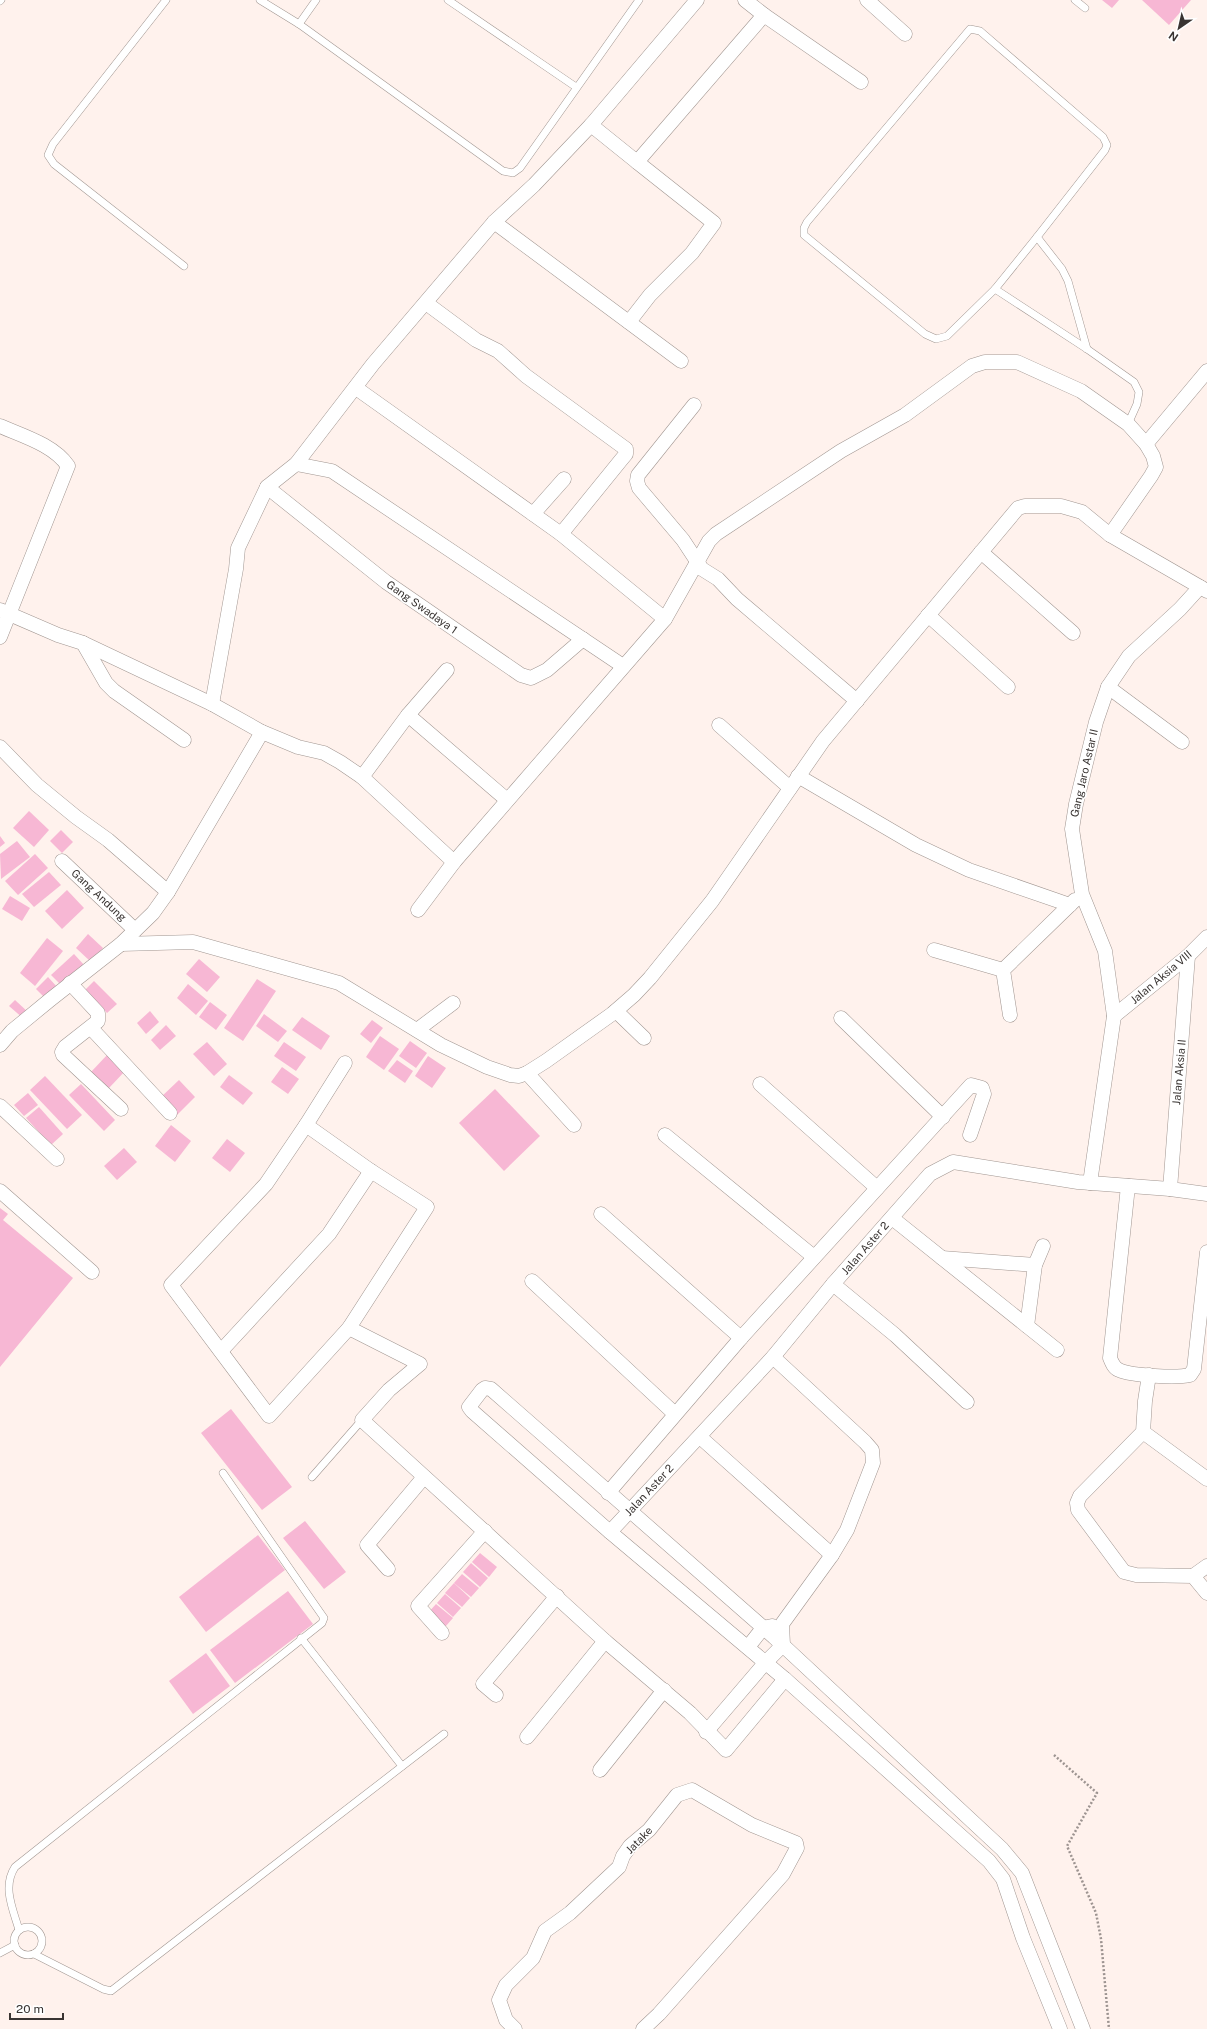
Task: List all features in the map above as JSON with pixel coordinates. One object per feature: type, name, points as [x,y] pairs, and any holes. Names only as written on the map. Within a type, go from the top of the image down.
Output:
[{"type":"street","points":[[212,704],[236,568],[238,548],[267,488],[296,464],[374,364],[494,222],[534,185],[591,125],[697,0]]},
{"type":"street","points":[[745,0],[764,15],[861,82]]},
{"type":"street","points":[[867,0],[905,34]]},
{"type":"street","points":[[637,162],[764,15]]},
{"type":"street","points":[[591,125],[714,223],[692,253],[650,295],[629,322]]},
{"type":"street","points":[[494,222],[681,361]]},
{"type":"street","points":[[426,303],[476,340],[498,351],[526,376],[626,449],[626,454],[560,534]]},
{"type":"street","points":[[418,910],[454,862],[665,619],[699,566],[709,541],[716,534],[842,451],[905,415],[972,366],[984,362],[1018,362],[1081,391],[1128,424],[1146,444],[1153,456],[1156,467],[1110,535]]},
{"type":"street","points":[[1146,444],[1207,372]]},
{"type":"street","points":[[356,388],[560,534],[665,619]]},
{"type":"street","points":[[694,405],[644,465],[637,480],[639,488],[683,540],[699,566],[718,580],[737,600],[857,701]]},
{"type":"street","points":[[0,426],[51,450],[62,458],[68,466],[4,612],[0,637]]},
{"type":"street","points":[[296,464],[332,471],[623,666]]},
{"type":"street","points":[[533,514],[564,480]]},
{"type":"street","name":"Gang Swadaya 1","points":[[267,488],[386,582],[521,675],[531,678],[548,670],[583,639]]},
{"type":"street","points":[[121,944],[193,942],[339,983],[441,1045],[487,1067],[510,1075],[519,1076],[546,1062],[616,1011],[640,990],[694,926],[823,741],[1013,512],[1018,508],[1025,506],[1061,506],[1082,512],[1110,535],[1203,589]]},
{"type":"street","points":[[981,552],[1073,632]]},
{"type":"street","name":"Gang Jaro Astar II","points":[[1090,1183],[1114,1016],[1106,951],[1082,894],[1072,829],[1096,722],[1108,687],[1129,656],[1203,589]]},
{"type":"street","points":[[4,612],[58,635],[82,643],[212,704],[262,732],[298,747],[324,753],[362,777],[454,862]]},
{"type":"street","points":[[928,615],[1008,687]]},
{"type":"street","points":[[82,643],[106,683],[114,691],[184,740]]},
{"type":"street","points":[[362,777],[408,715],[447,670]]},
{"type":"street","points":[[1108,687],[1182,742]]},
{"type":"street","points":[[408,715],[507,800]]},
{"type":"street","points":[[719,725],[790,788]]},
{"type":"street","points":[[0,1045],[12,1032],[70,983],[121,944],[153,913],[168,892],[262,732]]},
{"type":"street","points":[[0,747],[37,784],[76,817],[108,840],[168,892]]},
{"type":"street","points":[[798,776],[916,845],[969,870],[1070,905]]},
{"type":"street","name":"Gang Andung","points":[[62,861],[136,930]]},
{"type":"street","points":[[1004,970],[1082,894]]},
{"type":"street","name":"Jalan Aksia VIII","points":[[1114,1016],[1188,956],[1207,937]]},
{"type":"street","points":[[934,950],[1004,970]]},
{"type":"street","name":"Jalan Aksia II","points":[[1170,1189],[1188,956]]},
{"type":"street","points":[[1004,970],[1010,1015]]},
{"type":"street","points":[[70,983],[98,1013],[98,1021],[65,1047],[62,1050],[63,1055],[121,1109]]},
{"type":"street","points":[[417,1030],[453,1003]]},
{"type":"street","points":[[616,1011],[644,1038]]},
{"type":"street","points":[[841,1018],[943,1117]]},
{"type":"street","points":[[91,1028],[170,1113]]},
{"type":"street","points":[[306,1125],[371,1171],[427,1207],[349,1328],[269,1416],[171,1285],[266,1184],[306,1125],[345,1063]]},
{"type":"street","points":[[527,1073],[574,1125]]},
{"type":"street","points":[[760,1084],[877,1188]]},
{"type":"street","points":[[608,1493],[741,1338],[971,1085],[982,1088],[984,1094],[970,1135]]},
{"type":"street","points":[[0,1106],[57,1159]]},
{"type":"street","points":[[665,1135],[814,1257]]},
{"type":"street","name":"Jalan Aster 2","points":[[610,1532],[774,1357],[833,1284],[930,1174],[953,1162],[1090,1183],[1170,1189],[1207,1194]]},
{"type":"street","points":[[221,1351],[329,1234],[371,1171]]},
{"type":"street","points":[[1128,1186],[1110,1358],[1113,1365],[1120,1370],[1149,1375],[1190,1375],[1194,1369],[1207,1252]]},
{"type":"street","points":[[0,1191],[92,1272]]},
{"type":"street","points":[[601,1214],[741,1338]]},
{"type":"street","points":[[892,1218],[1057,1350]]},
{"type":"street","points":[[1027,1326],[1035,1265],[1043,1246]]},
{"type":"street","points":[[942,1258],[1035,1265]]},
{"type":"street","points":[[532,1281],[675,1414]]},
{"type":"street","points":[[833,1284],[895,1334],[967,1402]]},
{"type":"street","points":[[349,1328],[420,1364],[389,1390],[362,1420],[605,1641],[690,1713],[706,1732],[726,1750],[785,1679]]},
{"type":"street","points":[[706,1732],[765,1663],[783,1645],[782,1624],[832,1555],[847,1530],[874,1457],[872,1450],[865,1442],[774,1357]]},
{"type":"street","points":[[1149,1375],[1145,1401],[1143,1432],[1080,1496],[1076,1503],[1078,1510],[1124,1572],[1136,1575],[1193,1576],[1207,1566]]},
{"type":"street","points":[[1060,2029],[1023,1938],[1003,1879],[990,1861],[785,1679],[610,1532],[472,1411],[470,1407],[482,1390],[485,1388],[491,1389],[783,1645],[983,1830],[1022,1873],[1083,2029]]},
{"type":"street","points":[[1143,1432],[1207,1480]]},
{"type":"street","points":[[700,1437],[832,1555]]},
{"type":"street","points":[[388,1569],[367,1546],[424,1477]]},
{"type":"street","points":[[442,1633],[418,1606],[485,1531]]},
{"type":"street","points":[[1193,1576],[1207,1593]]},
{"type":"street","points":[[496,1695],[483,1684],[557,1596]]},
{"type":"street","points":[[748,1647],[763,1628],[782,1624]]},
{"type":"street","points":[[527,1736],[605,1641]]},
{"type":"street","points":[[600,1770],[664,1690]]},
{"type":"street","name":"Jatake","points":[[515,2029],[506,2020],[499,2000],[506,1985],[533,1958],[545,1931],[570,1914],[615,1871],[630,1846],[649,1830],[677,1795],[692,1790],[752,1825],[796,1843],[797,1848],[783,1874],[659,2014],[643,2029]]},
{"type":"street","points":[[1003,1879],[1022,1873]]},
{"type":"lane","points":[[166,0],[53,144],[48,156],[54,164],[184,266]]},
{"type":"lane","points":[[260,0],[299,24],[503,171],[513,173],[520,168],[637,1]]},
{"type":"lane","points":[[299,24],[316,0]]},
{"type":"lane","points":[[448,0],[576,87]]},
{"type":"lane","points":[[1075,0],[1085,8]]},
{"type":"lane","points":[[970,29],[980,31],[1103,137],[1107,145],[1106,150],[1037,237],[995,289],[947,336],[936,339],[925,334],[804,235],[804,228],[807,222],[970,29]]},
{"type":"lane","points":[[1037,237],[1062,269],[1068,281],[1087,349]]},
{"type":"lane","points":[[995,289],[1087,349],[1134,382],[1140,392],[1138,404],[1128,424]]},
{"type":"lane","points":[[312,1477],[362,1420]]},
{"type":"lane","points":[[19,1930],[8,1884],[9,1876],[15,1867],[324,1618],[223,1473]]},
{"type":"lane","points":[[301,1638],[402,1766]]},
{"type":"lane","points":[[34,1954],[40,1950],[42,1937],[38,1931],[25,1927],[19,1930],[15,1937],[15,1945],[23,1954],[34,1954],[103,1989],[111,1990],[444,1734]]},
{"type":"lane","points":[[0,1953],[15,1945]]},
{"type":"path","points":[[1054,1755],[1097,1793],[1067,1846],[1096,1913],[1101,1939],[1110,2029]]},
{"type":"building","points":[[1102,0],[1119,0],[1112,8]]},
{"type":"building","points":[[1142,0],[1191,0],[1169,25]]},
{"type":"building","points":[[29,811],[49,830],[34,847],[13,828]]},
{"type":"building","points":[[61,830],[73,842],[62,853],[50,841]]},
{"type":"building","points":[[0,836],[5,843],[0,847]]},
{"type":"building","points":[[17,841],[30,857],[1,879],[0,854]]},
{"type":"building","points":[[35,854],[48,868],[18,895],[5,881]]},
{"type":"building","points":[[49,872],[61,885],[34,907],[22,894]]},
{"type":"building","points":[[67,890],[84,908],[62,929],[45,911]]},
{"type":"building","points":[[10,896],[30,908],[22,921],[2,909]]},
{"type":"building","points":[[88,934],[103,948],[91,962],[76,948]]},
{"type":"building","points":[[47,938],[63,951],[35,986],[20,973]]},
{"type":"building","points":[[74,954],[85,966],[63,987],[51,975]]},
{"type":"building","points":[[199,959],[220,977],[207,992],[186,974]]},
{"type":"building","points":[[48,977],[58,988],[46,999],[36,989]]},
{"type":"building","points":[[257,979],[276,991],[243,1041],[224,1028]]},
{"type":"building","points":[[94,981],[117,1004],[107,1013],[85,990]]},
{"type":"building","points":[[188,984],[208,1001],[196,1015],[177,998]]},
{"type":"building","points":[[15,1000],[29,1013],[24,1019],[9,1006]]},
{"type":"building","points":[[210,1002],[227,1015],[216,1030],[199,1017]]},
{"type":"building","points":[[150,1011],[159,1022],[146,1034],[137,1023]]},
{"type":"building","points":[[264,1014],[287,1031],[278,1042],[256,1026]]},
{"type":"building","points":[[302,1017],[330,1036],[321,1050],[292,1030]]},
{"type":"building","points":[[372,1020],[383,1028],[371,1043],[360,1034]]},
{"type":"building","points":[[166,1025],[176,1036],[160,1050],[151,1040]]},
{"type":"building","points":[[380,1036],[399,1049],[384,1070],[366,1057]]},
{"type":"building","points":[[410,1041],[427,1053],[416,1068],[399,1056]]},
{"type":"building","points":[[207,1042],[227,1064],[214,1076],[193,1054]]},
{"type":"building","points":[[284,1042],[306,1057],[296,1071],[274,1056]]},
{"type":"building","points":[[108,1054],[126,1070],[109,1088],[91,1072]]},
{"type":"building","points":[[428,1056],[446,1068],[432,1088],[415,1076]]},
{"type":"building","points":[[397,1060],[413,1071],[405,1083],[388,1071]]},
{"type":"building","points":[[282,1067],[299,1079],[288,1094],[271,1082]]},
{"type":"building","points":[[229,1075],[253,1093],[243,1105],[220,1087]]},
{"type":"building","points":[[45,1076],[82,1115],[67,1129],[30,1090]]},
{"type":"building","points":[[179,1080],[195,1097],[176,1116],[159,1099]]},
{"type":"building","points":[[81,1084],[115,1120],[104,1131],[69,1095]]},
{"type":"building","points":[[495,1089],[540,1136],[504,1171],[459,1123]]},
{"type":"building","points":[[28,1093],[38,1105],[24,1116],[14,1105]]},
{"type":"building","points":[[39,1107],[63,1134],[51,1145],[26,1118]]},
{"type":"building","points":[[171,1125],[191,1141],[175,1162],[155,1146]]},
{"type":"building","points":[[227,1139],[245,1153],[230,1172],[212,1158]]},
{"type":"building","points":[[124,1148],[137,1162],[117,1180],[104,1166]]},
{"type":"building","points":[[0,1208],[8,1214],[3,1220],[73,1278],[0,1367]]},
{"type":"building","points":[[231,1409],[292,1487],[262,1510],[201,1433]]},
{"type":"building","points":[[305,1521],[346,1572],[324,1589],[283,1538]]},
{"type":"building","points":[[258,1535],[285,1570],[206,1632],[179,1597]]},
{"type":"building","points":[[480,1553],[497,1567],[489,1577],[472,1562]]},
{"type":"building","points":[[471,1563],[488,1578],[480,1587],[463,1572]]},
{"type":"building","points":[[462,1574],[479,1588],[471,1597],[454,1583]]},
{"type":"building","points":[[454,1583],[470,1598],[462,1607],[445,1593]]},
{"type":"building","points":[[288,1591],[313,1624],[235,1683],[210,1650]]},
{"type":"building","points":[[445,1594],[461,1608],[453,1617],[437,1603]]},
{"type":"building","points":[[436,1604],[453,1618],[445,1627],[428,1613]]},
{"type":"building","points":[[206,1653],[230,1686],[193,1714],[169,1681]]}]
